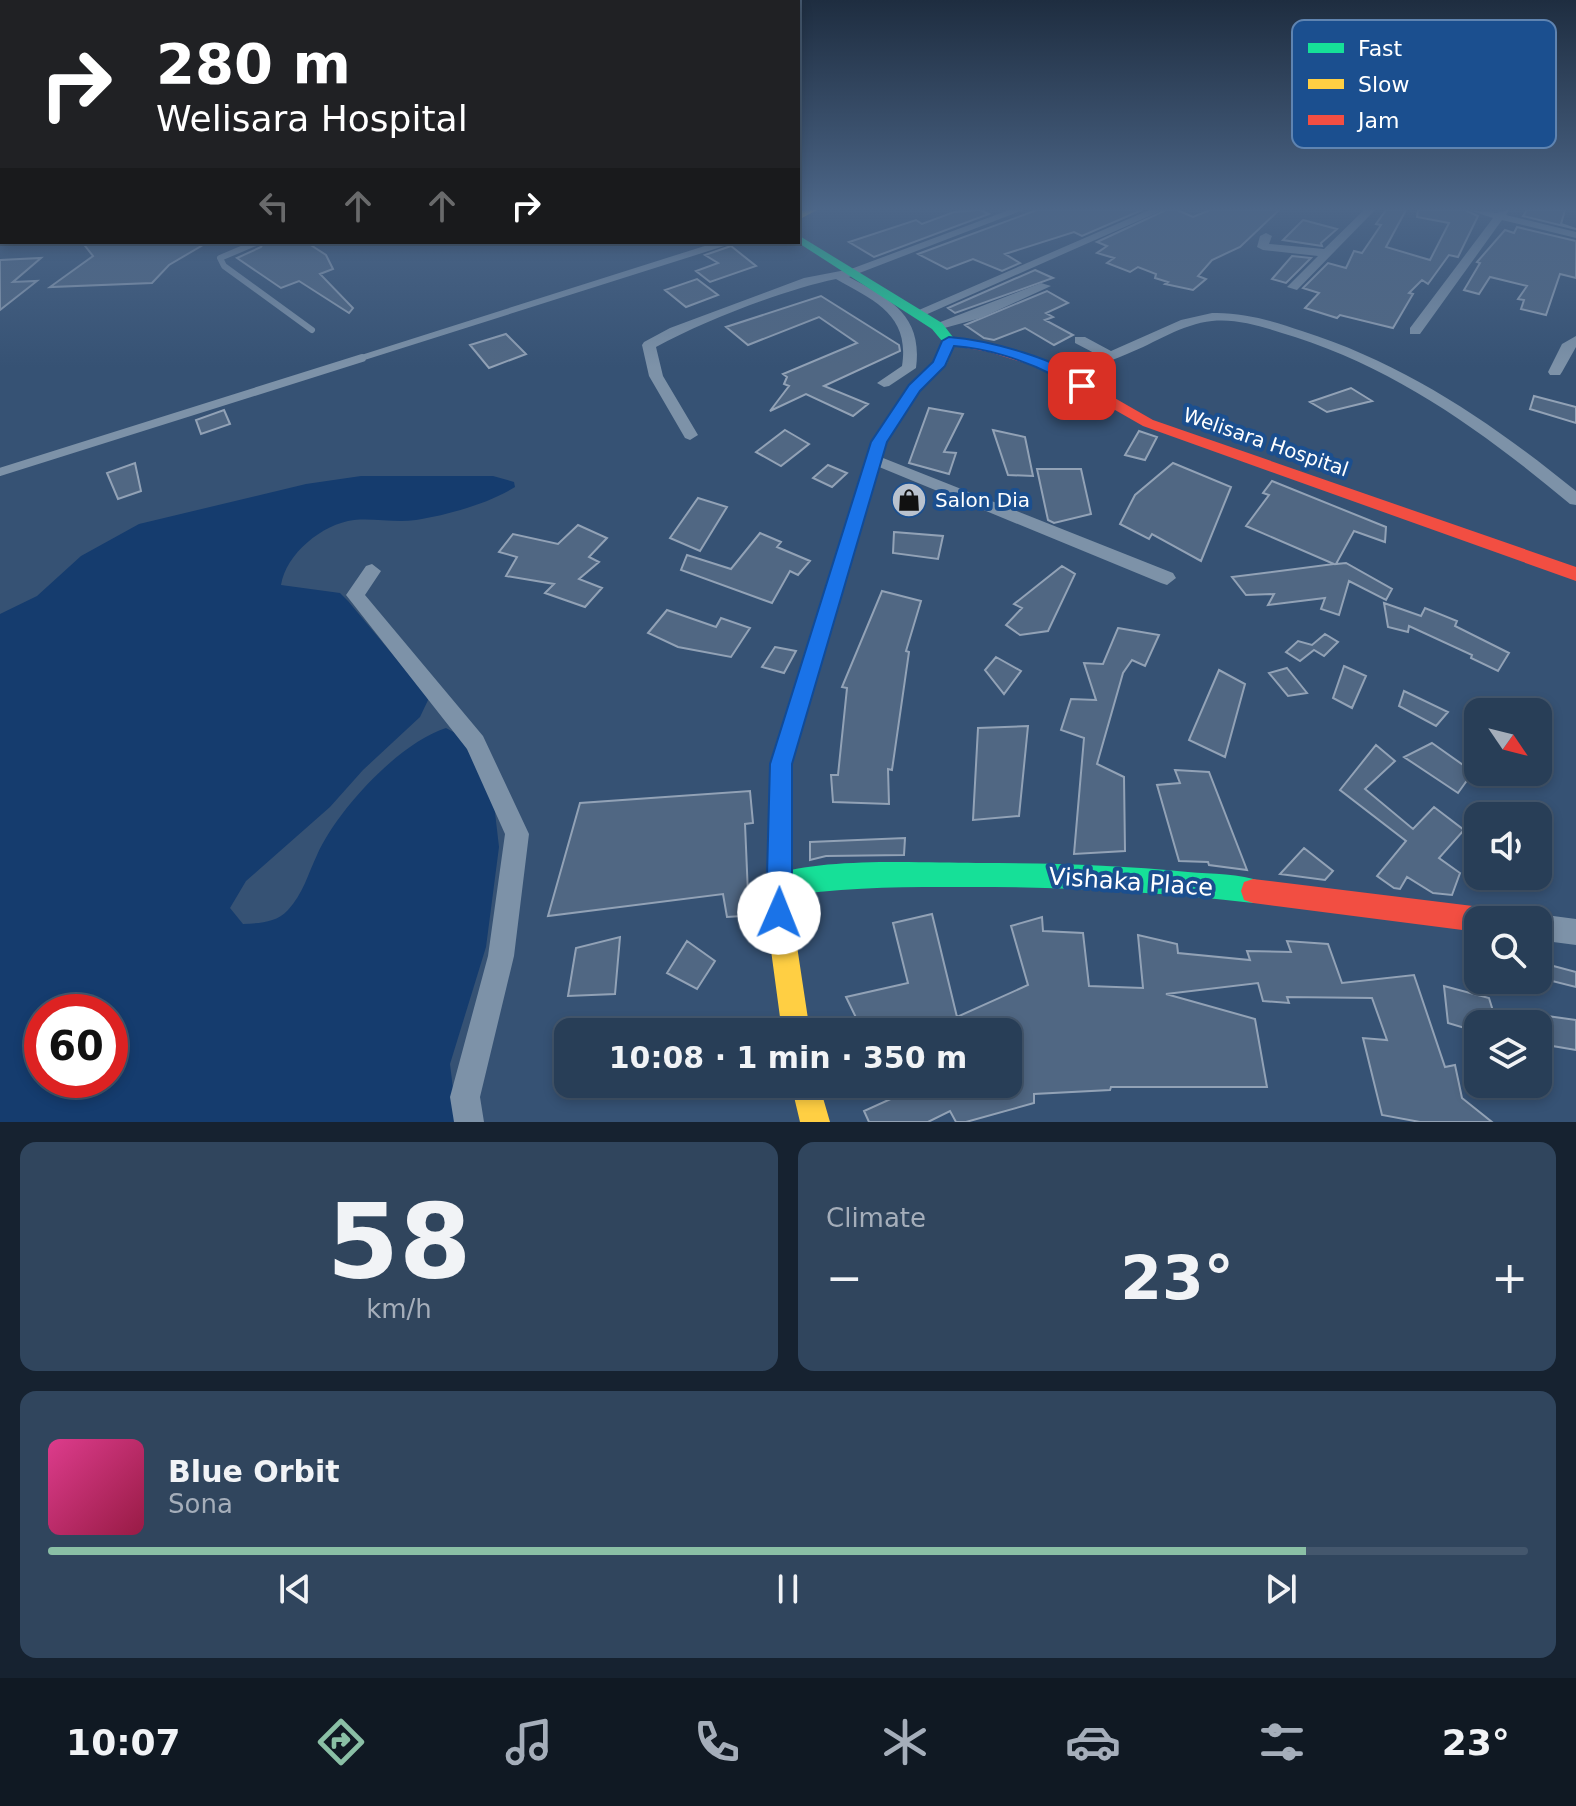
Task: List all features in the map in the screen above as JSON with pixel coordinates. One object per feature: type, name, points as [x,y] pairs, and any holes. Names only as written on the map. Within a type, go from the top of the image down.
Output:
[{"type":"main road","points":[[794,1018],[779,913],[781,764],[873,459],[914,388],[940,363],[943,334],[918,313],[831,262]]},
{"type":"main road","name":"Welisara Hospital","points":[[943,334],[1057,371],[1132,417],[1228,454],[1450,527],[1576,574]]},
{"type":"main road","name":"Vishaka Place","points":[[780,885],[826,876],[994,874],[1181,882],[1464,918]]},
{"type":"main road","points":[[809,1098],[815,1122]]},
{"type":"street","points":[[690,435],[656,376],[649,345],[675,331],[764,298],[874,262]]},
{"type":"street","points":[[918,313],[1036,262]]},
{"type":"street","points":[[1293,287],[1318,262]]},
{"type":"street","points":[[1415,331],[1466,262]]},
{"type":"street","points":[[845,273],[908,325],[915,347],[909,368],[884,383]]},
{"type":"street","points":[[943,334],[976,315],[1045,286]]},
{"type":"street","points":[[1057,371],[1110,356],[1211,317],[1247,319],[1336,344],[1388,367],[1448,401],[1511,445],[1576,500]]},
{"type":"street","points":[[1080,340],[1110,356]]},
{"type":"street","points":[[1555,372],[1567,347],[1576,340]]},
{"type":"street","points":[[873,459],[1167,578]]},
{"type":"street","points":[[372,571],[355,595],[475,743],[517,834],[501,956],[465,1097],[469,1122]]},
{"type":"street","points":[[1552,929],[1576,932]]},
{"type":"lane","points":[[222,262],[312,330]]},
{"type":"lane","points":[[0,472],[663,262]]},
{"type":"water","points":[[361,476],[493,476],[514,482],[515,487],[492,499],[441,515],[408,521],[354,520],[330,527],[307,542],[290,562],[281,585],[340,593],[429,698],[420,717],[363,770],[330,807],[246,881],[230,908],[243,924],[278,918],[301,891],[326,837],[371,780],[428,736],[446,728],[459,735],[493,795],[499,847],[486,947],[450,1064],[457,1122],[0,1122],[0,614],[37,596],[81,556],[139,524],[306,484]]},
{"type":"building","points":[[0,262],[36,262],[13,282],[37,281],[0,310]]},
{"type":"building","points":[[84,262],[173,262],[152,283],[50,287]]},
{"type":"building","points":[[243,262],[330,262],[333,269],[320,274],[353,308],[349,313],[299,281],[281,288]]},
{"type":"building","points":[[751,262],[756,266],[710,282],[696,271],[718,263]]},
{"type":"building","points":[[934,262],[964,262],[947,269]]},
{"type":"building","points":[[981,262],[1020,263],[1002,271]]},
{"type":"building","points":[[1210,262],[1198,276],[1206,279],[1193,290],[1165,284],[1168,282],[1155,278],[1156,274],[1138,267],[1130,272],[1107,263]]},
{"type":"building","points":[[1286,262],[1307,262],[1286,283],[1272,279]]},
{"type":"building","points":[[1349,262],[1444,262],[1428,284],[1422,280],[1409,293],[1413,294],[1393,328],[1340,315],[1337,318],[1305,308],[1319,293],[1303,288],[1328,263],[1346,268]]},
{"type":"building","points":[[1576,262],[1576,278],[1560,274],[1546,315],[1521,309],[1524,300],[1518,299],[1527,286],[1490,277],[1479,294],[1464,290],[1480,263]]},
{"type":"building","points":[[1035,270],[1053,278],[955,313],[948,308]]},
{"type":"building","points":[[697,279],[718,295],[686,307],[665,290]]},
{"type":"building","points":[[1047,291],[1068,303],[1046,313],[1053,317],[1045,320],[1073,335],[1054,345],[1025,328],[994,340],[984,338],[965,325]]},
{"type":"building","points":[[821,296],[899,345],[900,351],[824,386],[868,404],[853,416],[806,394],[770,411],[789,386],[784,384],[787,377],[783,374],[857,343],[819,317],[748,345],[726,327]]},
{"type":"building","points":[[506,334],[526,354],[489,368],[470,345]]},
{"type":"building","points":[[1351,388],[1372,401],[1327,412],[1310,402]]},
{"type":"building","points":[[1534,396],[1576,407],[1576,423],[1530,409]]},
{"type":"building","points":[[929,408],[963,414],[944,452],[956,453],[949,474],[909,463]]},
{"type":"building","points":[[224,410],[230,424],[201,434],[196,420]]},
{"type":"building","points":[[785,430],[809,444],[781,466],[756,452]]},
{"type":"building","points":[[993,430],[1025,437],[1033,476],[1008,475]]},
{"type":"building","points":[[1139,431],[1157,437],[1145,460],[1125,455]]},
{"type":"building","points":[[135,463],[141,491],[118,499],[107,473]]},
{"type":"building","points":[[1173,463],[1231,487],[1201,561],[1152,534],[1149,539],[1120,524],[1135,495]]},
{"type":"building","points":[[828,465],[847,473],[832,487],[813,478]]},
{"type":"building","points":[[1037,469],[1081,469],[1091,514],[1054,523],[1048,520]]},
{"type":"building","points":[[1272,481],[1386,527],[1385,542],[1354,531],[1336,564],[1346,563],[1392,589],[1386,600],[1349,581],[1339,615],[1321,609],[1325,598],[1268,605],[1274,594],[1246,595],[1232,577],[1334,564],[1246,526],[1269,495],[1263,493]]},
{"type":"building","points":[[698,498],[727,507],[700,551],[670,538]]},
{"type":"building","points":[[578,525],[607,538],[589,557],[599,562],[579,579],[602,588],[585,607],[545,593],[554,584],[506,576],[517,557],[499,552],[513,534],[558,544]]},
{"type":"building","points":[[894,532],[943,536],[938,559],[893,553]]},
{"type":"building","points":[[760,533],[781,542],[777,547],[810,561],[798,575],[790,571],[772,603],[681,570],[687,555],[731,569]]},
{"type":"building","points":[[1062,566],[1075,574],[1048,631],[1020,635],[1006,625],[1022,608],[1014,604]]},
{"type":"building","points":[[882,591],[921,601],[906,651],[909,652],[892,770],[888,769],[889,804],[833,802],[831,775],[838,775],[847,688],[842,687]]},
{"type":"building","points":[[1384,603],[1421,616],[1425,608],[1457,621],[1455,626],[1509,653],[1498,671],[1471,658],[1472,655],[1409,626],[1408,632],[1388,627]]},
{"type":"building","points":[[667,610],[716,627],[721,618],[750,628],[731,657],[678,647],[648,633]]},
{"type":"building","points":[[1118,628],[1159,635],[1145,666],[1132,660],[1123,673],[1097,764],[1124,777],[1125,851],[1074,854],[1084,738],[1061,730],[1071,699],[1096,700],[1084,663],[1103,664]]},
{"type":"building","points":[[1325,634],[1338,642],[1324,656],[1314,650],[1300,661],[1286,652],[1298,641],[1312,645]]},
{"type":"building","points":[[775,647],[796,651],[784,673],[762,667]]},
{"type":"building","points":[[996,657],[1021,671],[1004,694],[985,670]]},
{"type":"building","points":[[1344,666],[1366,676],[1352,708],[1333,698]]},
{"type":"building","points":[[1287,668],[1307,693],[1288,696],[1269,673]]},
{"type":"building","points":[[1219,670],[1245,684],[1225,757],[1189,740]]},
{"type":"building","points":[[1404,691],[1448,712],[1436,726],[1399,706]]},
{"type":"building","points":[[1028,726],[1019,816],[973,820],[978,728]]},
{"type":"building","points":[[1432,743],[1464,766],[1464,785],[1458,793],[1404,757]]},
{"type":"building","points":[[1376,745],[1395,761],[1365,789],[1413,829],[1434,807],[1464,830],[1439,858],[1460,873],[1452,895],[1433,893],[1407,877],[1400,889],[1394,888],[1377,876],[1406,841],[1340,790]]},
{"type":"building","points":[[1175,770],[1209,772],[1247,870],[1209,865],[1208,862],[1179,861],[1157,785],[1180,783]]},
{"type":"building","points":[[750,791],[753,823],[745,824],[748,894],[742,916],[727,917],[723,894],[548,916],[580,803]]},
{"type":"building","points":[[905,838],[904,855],[826,856],[810,860],[810,842]]},
{"type":"building","points":[[1304,848],[1333,871],[1325,880],[1280,874]]},
{"type":"building","points":[[932,914],[957,1017],[1028,985],[1011,926],[1042,917],[1043,931],[1083,933],[1089,986],[1143,988],[1138,935],[1177,944],[1178,953],[1250,960],[1247,951],[1291,952],[1287,941],[1328,944],[1342,983],[1414,975],[1445,1067],[1455,1065],[1462,1098],[1492,1122],[1420,1122],[1382,1115],[1363,1038],[1387,1040],[1372,998],[1287,997],[1289,1003],[1263,1001],[1258,983],[1166,994],[1255,1019],[1267,1087],[1111,1087],[1110,1090],[1034,1094],[1034,1103],[966,1122],[956,1122],[950,1111],[928,1122],[869,1122],[864,1111],[893,1098],[1022,1098],[1022,1018],[856,1018],[846,997],[908,983],[893,923]]},
{"type":"building","points":[[620,937],[615,994],[568,996],[576,948]]},
{"type":"building","points":[[687,941],[715,961],[697,989],[667,973]]},
{"type":"building","points":[[1552,966],[1576,972],[1576,987],[1552,981]]},
{"type":"building","points":[[1444,986],[1464,991],[1464,994],[1489,998],[1493,1010],[1464,1010],[1464,1028],[1448,1023]]},
{"type":"building","points":[[1552,1017],[1576,1020],[1576,1050],[1552,1046]]},
{"type":"traffic: fast","points":[[831,601],[879,442],[914,388],[940,363],[949,341],[937,326],[836,262]]},
{"type":"traffic: fast","points":[[780,885],[858,876],[1016,875],[1095,877],[1253,891]]},
{"type":"traffic: slow","points":[[794,1018],[779,913],[781,764],[831,601]]},
{"type":"traffic: slow","points":[[809,1098],[815,1122]]},
{"type":"traffic: jam","points":[[949,341],[991,348],[1033,361],[1059,372],[1148,423],[1576,574]]},
{"type":"traffic: jam","points":[[1253,891],[1464,918]]},
{"type":"place","name":"Salon Dia","points":[[909,500]]},
{"type":"route","points":[[779,913],[781,764],[879,442],[914,388],[940,363],[949,341],[975,343],[1057,371],[1082,386]]}]
